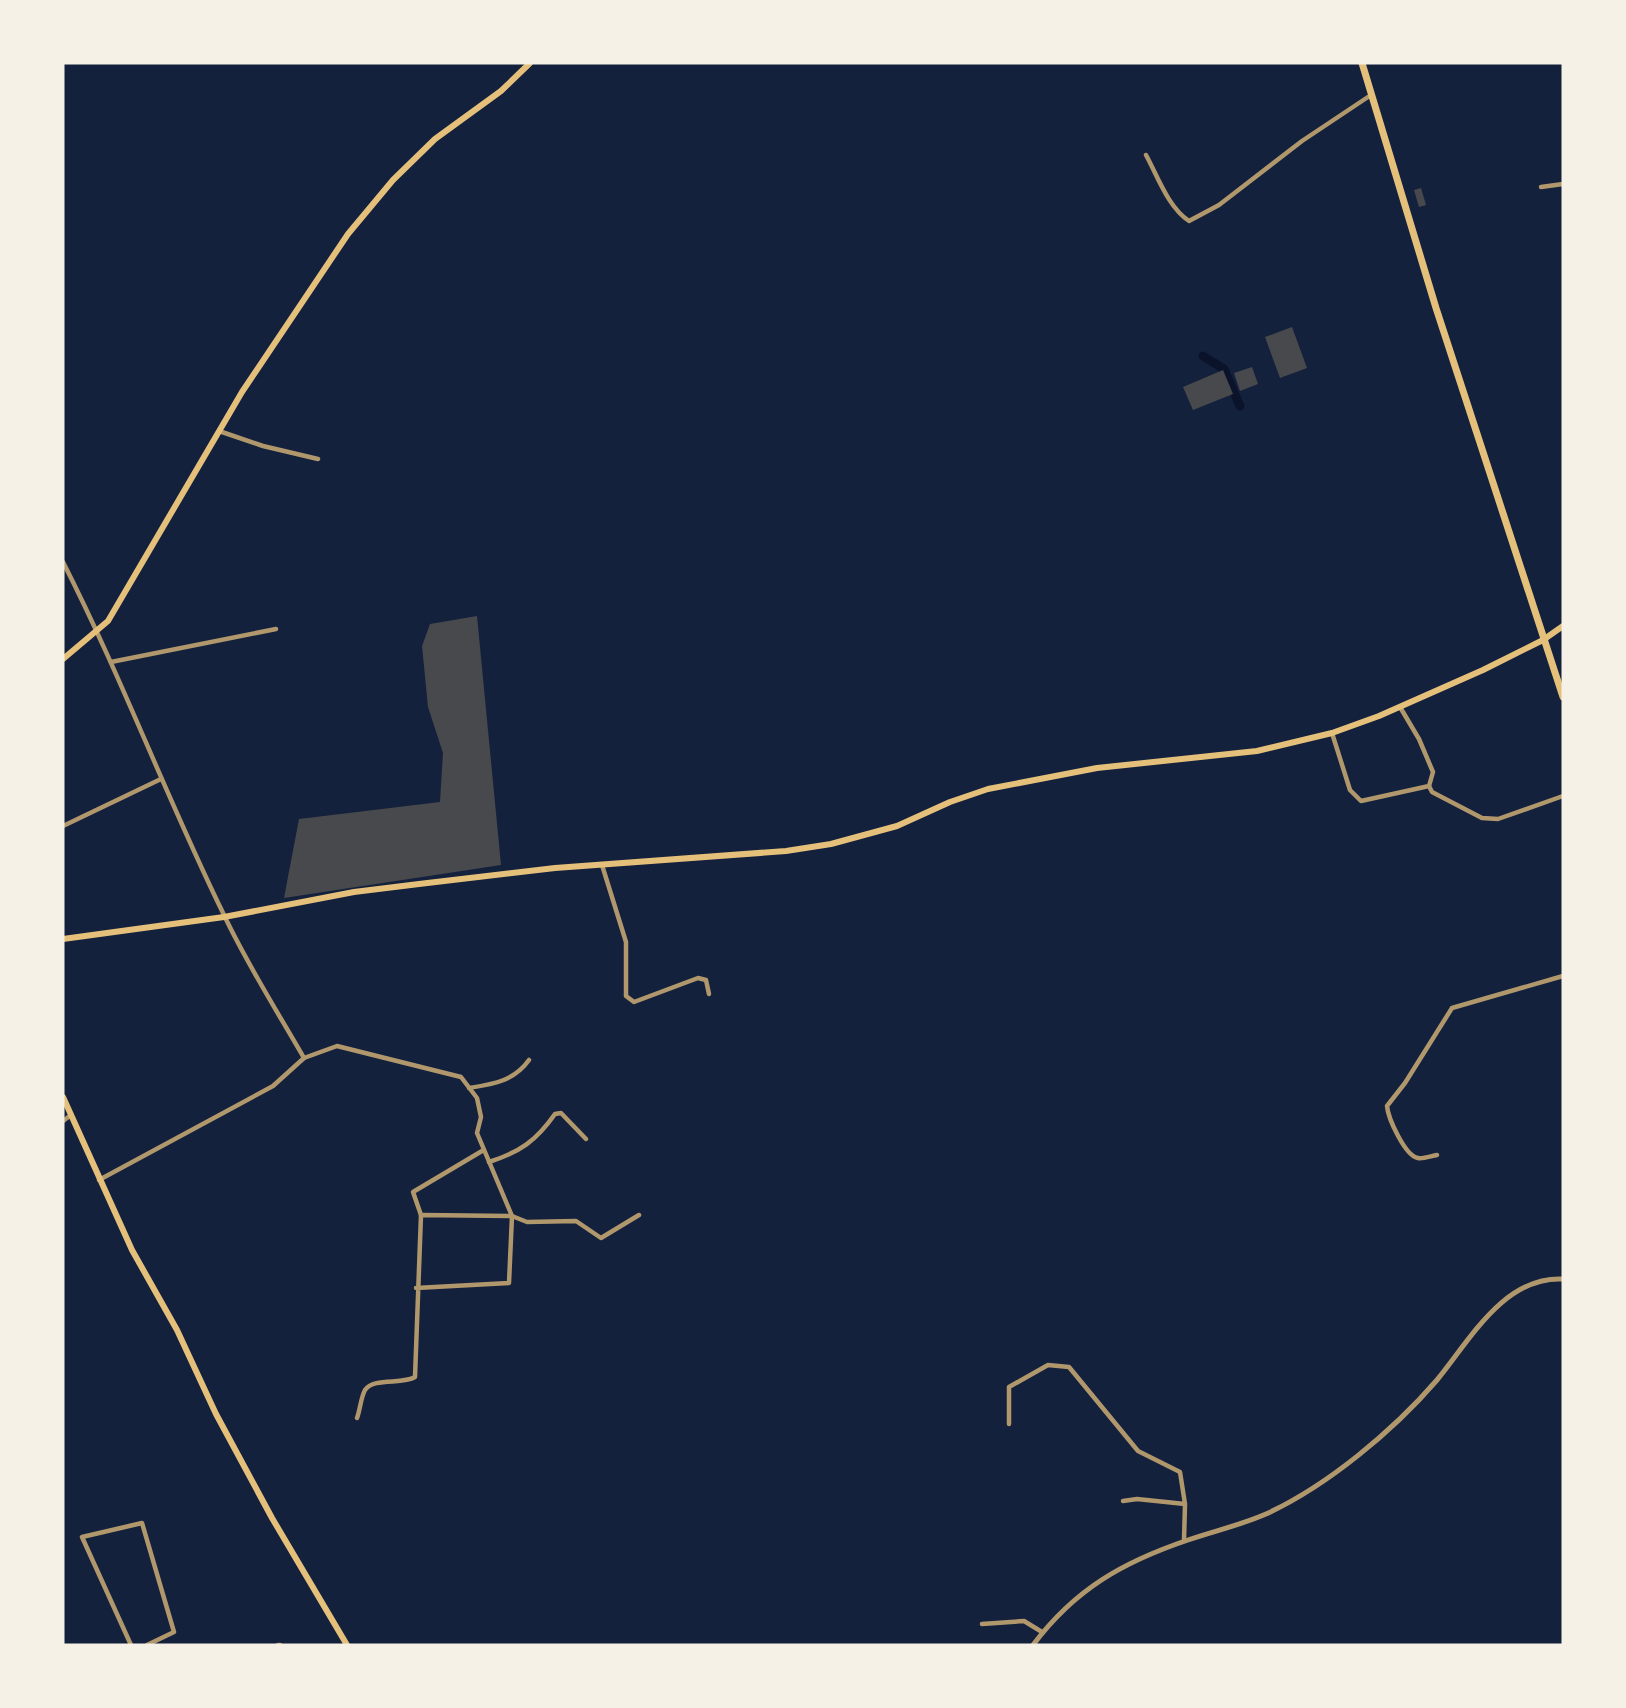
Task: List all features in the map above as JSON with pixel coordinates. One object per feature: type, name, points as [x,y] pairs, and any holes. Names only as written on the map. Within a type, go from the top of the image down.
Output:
[{"type":"main road","points":[[63,659],[108,621],[242,392],[336,252],[393,180],[435,139],[501,91],[530,63]]},
{"type":"main road","points":[[1362,63],[1563,698]]},
{"type":"main road","points":[[63,939],[224,917],[354,892],[602,864],[808,848],[897,826],[950,802],[988,789],[1097,768],[1257,751],[1332,733],[1400,707],[1543,640],[1563,626]]},
{"type":"main road","points":[[63,1097],[132,1250],[177,1330],[220,1422],[272,1518],[347,1645]]},
{"type":"street","points":[[1146,155],[1169,199],[1180,215],[1189,221],[1219,205],[1302,141],[1371,95]]},
{"type":"street","points":[[1541,187],[1563,184]]},
{"type":"street","points":[[219,431],[263,446],[318,459]]},
{"type":"street","points":[[63,562],[97,630],[224,917],[304,1058]]},
{"type":"street","points":[[111,662],[276,629]]},
{"type":"street","points":[[1400,707],[1433,772],[1429,786],[1432,792],[1482,818],[1498,819],[1563,796]]},
{"type":"street","points":[[1332,733],[1350,790],[1361,801],[1429,786]]},
{"type":"street","points":[[63,826],[161,779]]},
{"type":"street","points":[[602,864],[626,942],[626,996],[634,1002],[698,978],[706,980],[709,994]]},
{"type":"street","points":[[1437,1155],[1419,1159],[1411,1156],[1397,1133],[1387,1106],[1405,1083],[1452,1008],[1563,976]]},
{"type":"street","points":[[99,1180],[273,1086],[304,1058],[337,1046],[460,1077],[477,1098],[481,1117],[477,1133],[482,1151],[512,1216],[509,1283],[416,1288]]},
{"type":"street","points":[[469,1088],[497,1084],[520,1073],[529,1060]]},
{"type":"street","points":[[489,1162],[501,1160],[540,1136],[555,1114],[561,1113],[586,1138]]},
{"type":"street","points":[[63,1121],[70,1115]]},
{"type":"street","points":[[357,1418],[365,1390],[373,1384],[409,1381],[415,1377],[416,1288],[421,1215],[413,1192],[482,1151]]},
{"type":"street","points":[[421,1215],[512,1216],[527,1222],[576,1221],[601,1238],[639,1215]]},
{"type":"street","points":[[1033,1645],[1067,1604],[1124,1564],[1264,1515],[1309,1491],[1418,1401],[1503,1300],[1536,1282],[1563,1279]]},
{"type":"street","points":[[1009,1424],[1009,1387],[1048,1365],[1070,1366],[1138,1451],[1180,1472],[1185,1504],[1185,1541]]},
{"type":"street","points":[[1123,1501],[1137,1499],[1185,1504]]},
{"type":"street","points":[[131,1645],[82,1537],[141,1523],[174,1632],[147,1645]]},
{"type":"street","points":[[982,1624],[1024,1621],[1042,1632]]},
{"type":"building","points":[[1421,188],[1426,205],[1419,207],[1414,190]]},
{"type":"building","points":[[1292,327],[1307,368],[1280,378],[1265,337]]},
{"type":"building","points":[[1252,367],[1258,384],[1240,391],[1234,373]]},
{"type":"building","points":[[1223,370],[1233,394],[1193,410],[1183,387]]},
{"type":"building","points":[[477,616],[501,865],[284,898],[299,819],[440,802],[443,753],[428,707],[422,646],[430,624]]},
{"type":"waterway","points":[[1203,356],[1224,369],[1240,406]]}]
